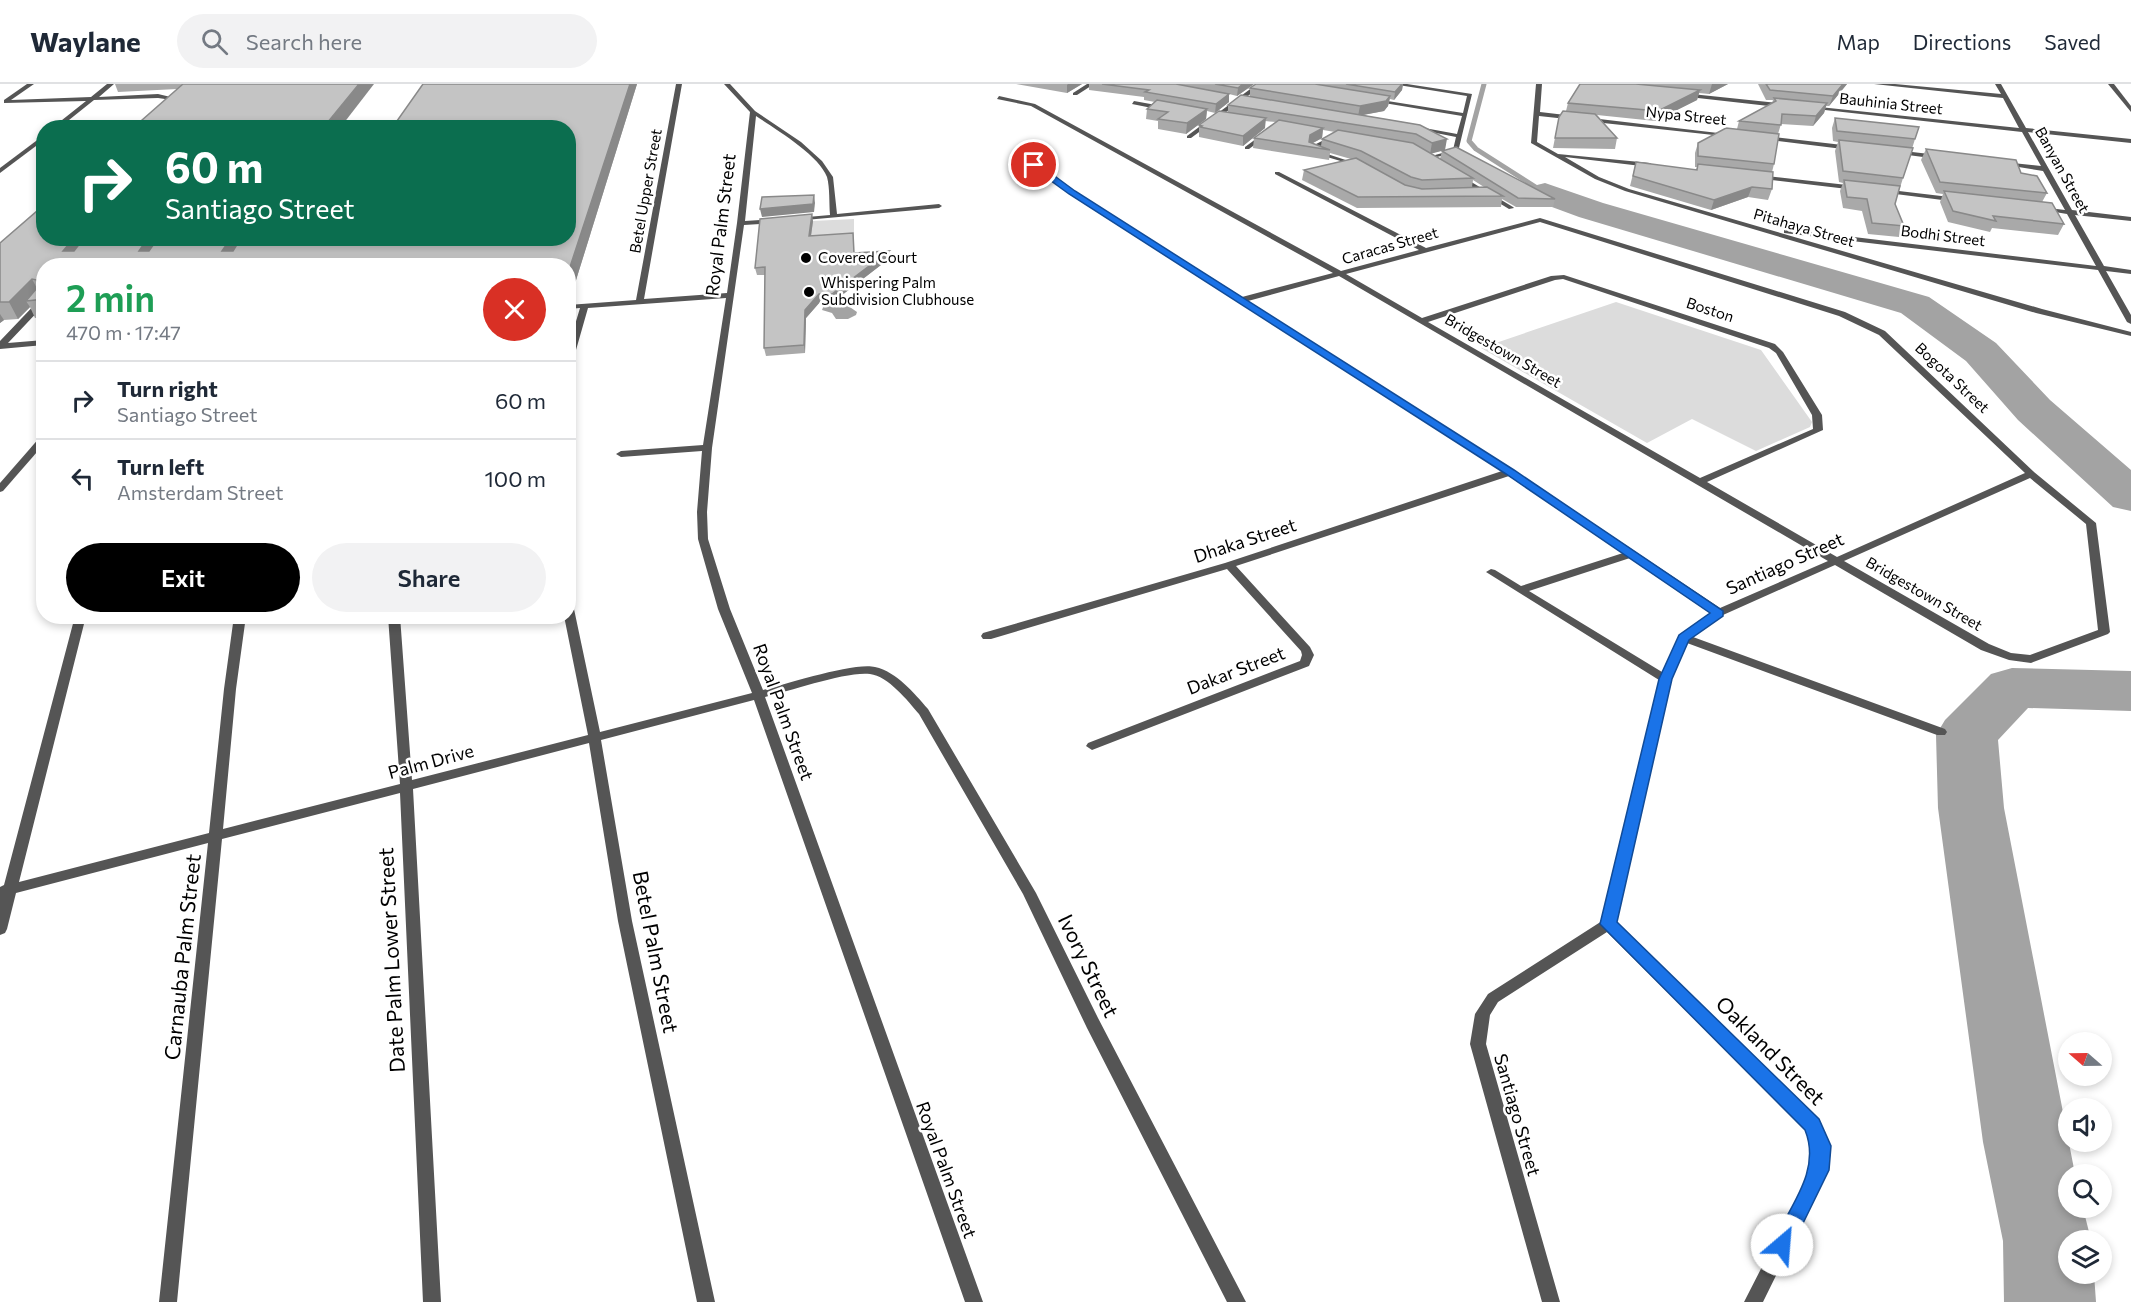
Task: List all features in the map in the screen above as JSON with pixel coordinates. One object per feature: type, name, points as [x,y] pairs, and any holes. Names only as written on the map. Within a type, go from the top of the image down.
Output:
[{"type":"street","points":[[3,104],[31,84]]},
{"type":"street","points":[[65,120],[111,84]]},
{"type":"street","name":"Betel Upper Street","points":[[639,303],[679,84]]},
{"type":"street","points":[[727,84],[753,112],[799,143],[820,162],[830,177],[834,215]]},
{"type":"street","points":[[1075,94],[1091,84]]},
{"type":"street","points":[[1189,137],[1261,84]]},
{"type":"street","points":[[1398,84],[1470,95],[1456,151],[1430,158]]},
{"type":"street","name":"Pitahaya Street","points":[[1539,84],[1534,143],[1627,190],[2039,311],[2131,334]]},
{"type":"street","points":[[1877,84],[2005,96]]},
{"type":"street","name":"Banyan Street","points":[[1998,84],[2131,322]]},
{"type":"street","points":[[2111,84],[2131,110]]},
{"type":"street","name":"Bridgestown Street","points":[[1004,91],[996,101],[1033,105],[1340,274],[1985,646]]},
{"type":"street","name":"Bauhinia Street","points":[[1670,94],[2131,141]]},
{"type":"street","points":[[3,104],[93,98],[173,97],[176,99],[167,108]]},
{"type":"street","points":[[1228,98],[1251,102]]},
{"type":"street","points":[[1361,99],[1464,115]]},
{"type":"street","points":[[1134,103],[1181,111]]},
{"type":"street","name":"Royal Palm Street","points":[[753,112],[741,223],[707,448],[702,539],[724,609],[759,696],[974,1302]]},
{"type":"street","name":"Nypa Street","points":[[1538,114],[1735,135]]},
{"type":"street","points":[[1205,115],[1226,118]]},
{"type":"street","points":[[1247,148],[1276,126]]},
{"type":"street","points":[[1413,128],[1460,136]]},
{"type":"street","points":[[1323,135],[1336,137],[1312,148],[1312,151],[1366,170]]},
{"type":"street","points":[[1759,138],[1863,149]]},
{"type":"street","points":[[0,171],[36,143]]},
{"type":"street","points":[[1015,151],[1072,192],[1510,472],[1719,613]]},
{"type":"street","points":[[1886,151],[1943,158]]},
{"type":"street","points":[[1422,154],[1439,164]]},
{"type":"street","points":[[1553,154],[1658,166]]},
{"type":"street","points":[[1989,162],[2046,169]]},
{"type":"street","points":[[1448,170],[1511,208]]},
{"type":"street","points":[[1277,173],[1424,250]]},
{"type":"street","points":[[1750,176],[1866,189]]},
{"type":"street","points":[[1878,190],[1970,201]]},
{"type":"street","points":[[1474,193],[1485,193]]},
{"type":"street","points":[[741,223],[939,206]]},
{"type":"street","points":[[2026,207],[2131,219]]},
{"type":"street","name":"Caracas Street","points":[[1242,300],[1536,220],[1546,220]]},
{"type":"street","name":"Bogota Street","points":[[1546,220],[1842,314],[1882,333],[2031,474],[2091,524],[2104,632],[2031,659],[2009,656],[1985,646]]},
{"type":"street","name":"Bodhi Street","points":[[1752,226],[2131,272]]},
{"type":"street","name":"Boston","points":[[1422,321],[1554,278],[1564,277],[1772,346],[1779,352],[1817,415],[1818,430],[1700,482]]},
{"type":"street","points":[[576,307],[730,295]]},
{"type":"street","points":[[576,337],[585,306]]},
{"type":"street","points":[[36,308],[0,346],[36,343]]},
{"type":"street","points":[[0,489],[36,447]]},
{"type":"street","points":[[621,454],[707,448]]},
{"type":"street","name":"Dhaka Street","points":[[987,636],[1229,565],[1510,472]]},
{"type":"street","name":"Santiago Street","points":[[1551,1302],[1478,1044],[1484,1014],[1493,998],[1608,924],[1665,679],[1684,638],[1719,613],[2031,474]]},
{"type":"street","points":[[1520,590],[1630,554]]},
{"type":"street","name":"Dakar Street","points":[[1092,746],[1305,663],[1308,655],[1305,650],[1229,565]]},
{"type":"street","points":[[1491,572],[1665,679]]},
{"type":"street","points":[[0,928],[5,891],[79,624]]},
{"type":"street","name":"Carnauba Palm Street","points":[[168,1302],[230,689],[239,624]]},
{"type":"street","name":"Date Palm Lower Street","points":[[395,624],[432,1302]]},
{"type":"street","name":"Betel Palm Street","points":[[571,624],[594,737],[625,921],[706,1302]]},
{"type":"street","points":[[1684,638],[1941,732]]},
{"type":"street","name":"Palm Drive","points":[[5,891],[846,672],[873,670]]},
{"type":"street","name":"Ivory Street","points":[[873,670],[901,686],[924,712],[1029,893],[1092,1023],[1237,1302]]},
{"type":"street","name":"Oakland Street","points":[[1608,924],[1813,1125],[1821,1146],[1820,1170],[1753,1302]]},
{"type":"shaded area","points":[[854,219],[854,240],[768,244],[770,223]]},
{"type":"shaded area","points":[[1616,302],[1761,350],[1812,422],[1810,427],[1756,451],[1692,419],[1647,443],[1481,348]]},
{"type":"shaded area","points":[[844,303],[857,312],[856,315],[848,319],[836,319],[832,313],[822,310],[824,305]]},
{"type":"building","points":[[183,84],[359,84],[330,120],[142,120]]},
{"type":"building","points":[[423,84],[630,84],[573,258],[36,258],[36,280],[32,279],[9,302],[0,302],[0,243],[36,212],[36,246],[67,246],[63,251],[74,251],[78,246],[142,246],[139,251],[149,251],[152,246],[225,246],[222,251],[233,251],[236,246],[576,246],[576,120],[398,120]]},
{"type":"building","points":[[1102,84],[1176,84],[1229,94],[1216,104],[1145,92],[1149,90]]},
{"type":"building","points":[[1215,84],[1243,84],[1238,88]]},
{"type":"building","points":[[1256,84],[1315,84],[1390,96],[1386,101],[1360,106],[1250,88]]},
{"type":"building","points":[[1346,84],[1402,84],[1395,92]]},
{"type":"building","points":[[1580,84],[1636,84],[1700,90],[1658,111],[1568,103]]},
{"type":"building","points":[[1766,84],[1843,84],[1833,96],[1770,90]]},
{"type":"building","points":[[1241,95],[1420,125],[1447,139],[1432,143],[1416,134],[1228,105]]},
{"type":"building","points":[[1774,98],[1827,103],[1816,116],[1782,114],[1781,125],[1739,121],[1776,101]]},
{"type":"building","points":[[1157,100],[1207,109],[1187,123],[1158,119],[1168,112],[1147,109]]},
{"type":"building","points":[[1219,111],[1266,118],[1243,136],[1200,127],[1202,126],[1199,125]]},
{"type":"building","points":[[1563,111],[1595,114],[1617,138],[1555,138],[1559,117]]},
{"type":"building","points":[[1835,118],[1919,127],[1915,139],[1837,131]]},
{"type":"building","points":[[1279,120],[1323,128],[1310,135],[1309,142],[1330,150],[1254,138]]},
{"type":"building","points":[[1726,128],[1779,134],[1774,164],[1698,156],[1698,143]]},
{"type":"building","points":[[1338,130],[1413,143],[1473,178],[1422,180],[1411,177],[1361,151],[1322,139]]},
{"type":"building","points":[[1839,140],[1913,148],[1903,178],[1843,171]]},
{"type":"building","points":[[1456,147],[1555,199],[1518,198],[1442,151]]},
{"type":"building","points":[[1926,149],[2016,160],[2021,173],[2037,176],[2047,193],[1940,182]]},
{"type":"building","points":[[1356,158],[1405,185],[1422,189],[1487,187],[1503,196],[1358,197],[1304,170]]},
{"type":"building","points":[[1636,162],[1697,170],[1698,164],[1773,172],[1772,189],[1752,187],[1714,200],[1633,176]]},
{"type":"building","points":[[1844,180],[1900,186],[1895,204],[1904,226],[1872,223],[1867,199],[1847,197]]},
{"type":"building","points":[[1944,191],[2052,203],[2064,224],[1993,216],[1996,221],[1953,211]]},
{"type":"building","points":[[814,195],[813,204],[760,209],[762,197]]},
{"type":"building","points":[[812,214],[809,236],[853,233],[854,253],[889,251],[832,294],[819,294],[805,310],[804,345],[764,348],[765,267],[755,268],[760,219]]},
{"type":"building","points":[[36,289],[36,300],[26,301]]},
{"type":"waterway","points":[[1484,84],[1469,141],[1476,149],[1545,193]]},
{"type":"waterway","points":[[1545,193],[1591,210],[1915,305],[1981,352],[2034,410],[2131,496]]},
{"type":"waterway","points":[[2050,1302],[2047,1241],[2025,1142],[1971,808],[1967,735],[2012,688],[2131,691]]},
{"type":"place","name":"Covered Court","points":[[806,258]]},
{"type":"place","name":"Whispering Palm Subdivision Clubhouse","points":[[809,292]]},
{"type":"route","points":[[1034,165],[1072,192],[1510,472],[1719,613],[1684,638],[1665,679],[1608,924],[1813,1125],[1821,1146],[1820,1170],[1782,1245]]}]
